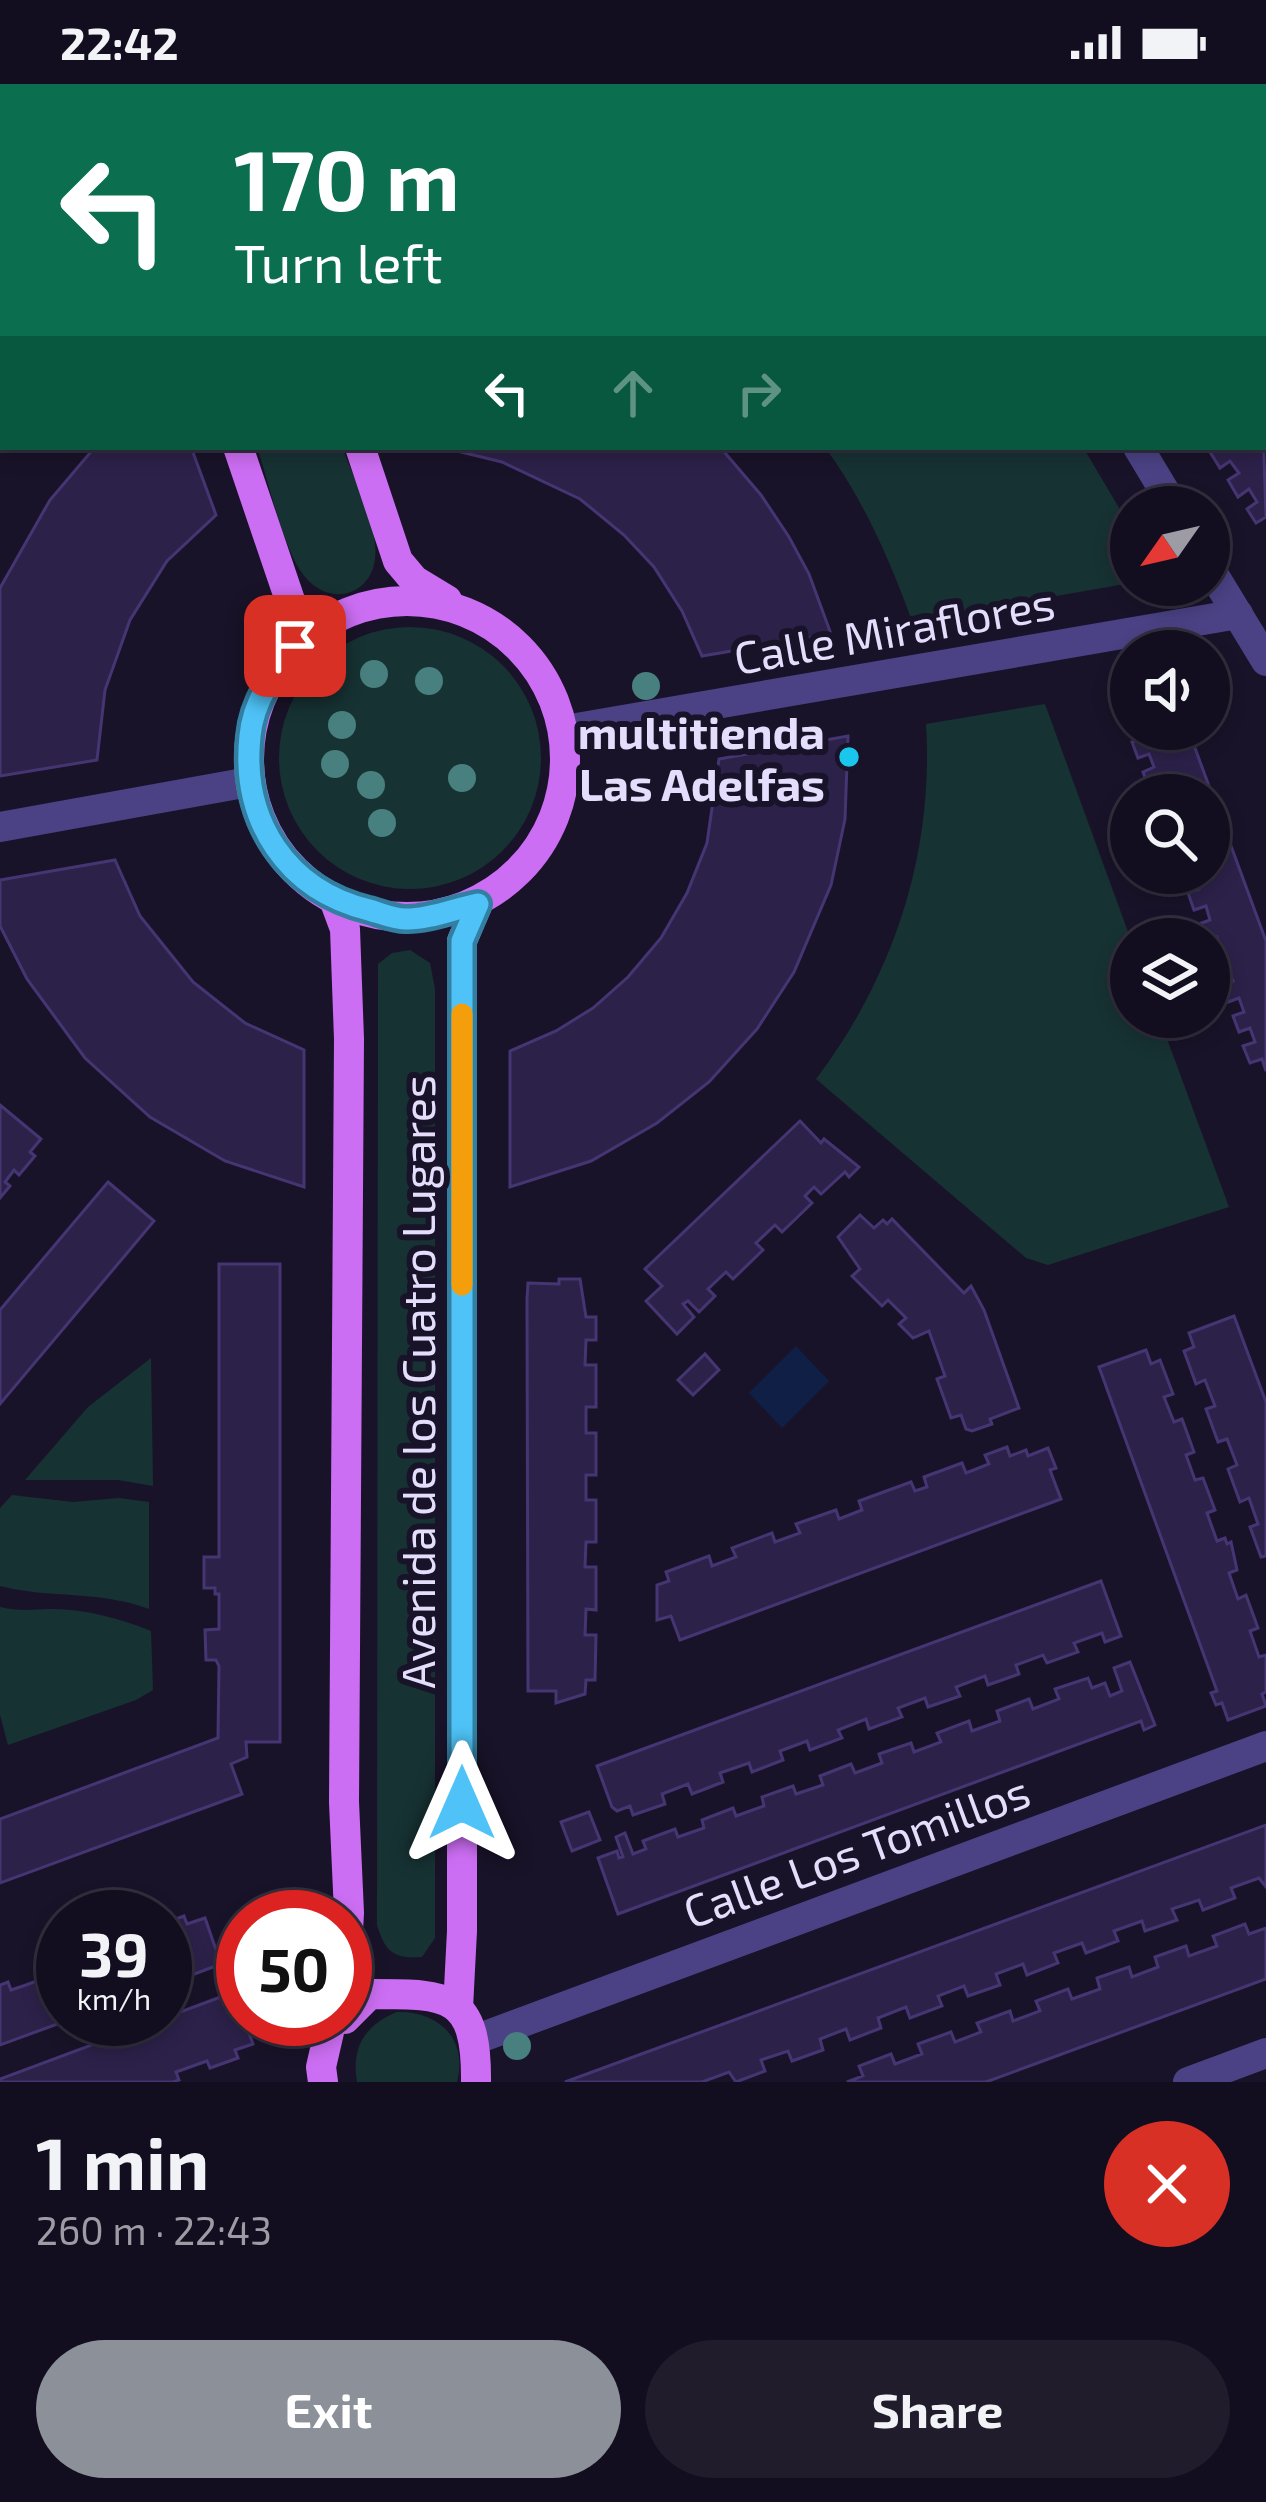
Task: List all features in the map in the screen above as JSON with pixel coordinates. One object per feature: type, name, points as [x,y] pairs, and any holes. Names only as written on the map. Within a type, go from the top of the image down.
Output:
[{"type":"main road","points":[[239,450],[292,609],[295,646]]},
{"type":"main road","points":[[361,450],[398,561],[414,580],[462,609],[530,656],[565,730],[563,799],[532,861],[478,904],[406,920],[334,902],[293,872],[264,830],[249,782],[250,733],[265,686],[295,646],[344,612],[403,599],[462,609]]},
{"type":"main road","name":"Avenida de los Cuatro Lugares","points":[[334,902],[345,928],[349,1061],[344,1802],[348,1890]]},
{"type":"main road","name":"Avenida de los Cuatro Lugares","points":[[458,2008],[463,1931],[462,941],[478,904]]},
{"type":"main road","points":[[372,1994],[433,1994],[458,2008],[476,2039],[476,2082]]},
{"type":"street","points":[[1140,450],[1161,486]]},
{"type":"street","points":[[1230,601],[1266,661]]},
{"type":"street","name":"Calle Miraflores","points":[[565,730],[1238,614]]},
{"type":"street","points":[[0,827],[249,782]]},
{"type":"street","name":"Calle Los Tomillos","points":[[476,2039],[1266,1746]]},
{"type":"street","points":[[1188,2082],[1266,2053]]},
{"type":"green space","points":[[258,450],[343,450],[373,532],[375,562],[370,576],[350,592],[324,591],[300,570],[281,527]]},
{"type":"green space","points":[[827,450],[1085,450],[1110,493],[1110,587],[912,621],[874,531]]},
{"type":"green space","points":[[410,627],[460,637],[502,666],[531,708],[541,758],[531,808],[502,850],[460,879],[410,889],[360,879],[318,850],[289,808],[279,758],[289,708],[318,666],[360,637]]},
{"type":"green space","points":[[1045,704],[1110,882],[1110,894],[1114,894],[1123,918],[1110,918],[1110,1038],[1167,1038],[1229,1207],[1048,1265],[1026,1258],[816,1079],[867,998],[903,911],[923,819],[926,724]]},
{"type":"green space","points":[[410,950],[430,963],[435,989],[435,1938],[422,1957],[392,1952],[377,1925],[378,964],[392,953]]},
{"type":"green space","points":[[151,1358],[153,1486],[118,1480],[25,1480],[88,1407]]},
{"type":"green space","points":[[12,1495],[73,1502],[119,1498],[149,1502],[149,1609],[111,1599],[0,1586],[0,1508]]},
{"type":"green space","points":[[0,1607],[87,1612],[151,1631],[153,1690],[8,1745],[0,1715]]},
{"type":"green space","points":[[397,2012],[437,2022],[447,2030],[458,2053],[457,2082],[357,2082],[359,2048],[372,2046],[376,2024]]},
{"type":"water","points":[[796,1346],[829,1381],[782,1428],[749,1393]]},
{"type":"building","points":[[92,450],[192,450],[216,515],[167,561],[130,620],[105,690],[97,760],[0,776],[0,588],[50,500]]},
{"type":"building","points":[[445,450],[723,450],[789,537],[809,574],[831,634],[702,656],[682,611],[654,567],[624,535],[580,499],[502,462]]},
{"type":"building","points":[[1264,450],[1266,517],[1256,523],[1247,509],[1257,502],[1249,489],[1238,497],[1228,480],[1239,473],[1230,461],[1220,468],[1210,452]]},
{"type":"building","points":[[848,736],[845,819],[831,885],[794,972],[757,1029],[709,1082],[657,1123],[591,1161],[510,1187],[510,1051],[593,1008],[661,938],[687,893],[707,843],[719,759]]},
{"type":"building","points":[[1135,750],[1196,750],[1205,774],[1144,774],[1154,767],[1149,754],[1138,758]]},
{"type":"building","points":[[1230,843],[1266,941],[1266,1071],[1262,1059],[1250,1063],[1243,1046],[1255,1042],[1250,1028],[1239,1032],[1233,1016],[1244,1012],[1239,998],[1230,1001],[1230,918],[1209,918],[1206,906],[1194,910],[1188,894],[1230,894]]},
{"type":"building","points":[[115,860],[140,916],[193,982],[245,1023],[304,1050],[304,1187],[225,1161],[150,1117],[85,1058],[27,979],[0,926],[0,880]]},
{"type":"building","points":[[0,1105],[41,1139],[30,1152],[35,1156],[19,1175],[14,1170],[5,1182],[10,1186],[0,1198]]},
{"type":"building","points":[[800,1121],[821,1143],[824,1139],[859,1167],[849,1177],[845,1172],[821,1194],[814,1187],[805,1196],[812,1203],[782,1232],[775,1225],[756,1243],[763,1250],[733,1279],[726,1272],[708,1289],[715,1296],[699,1312],[688,1301],[683,1304],[694,1317],[677,1334],[646,1301],[662,1286],[645,1269]]},
{"type":"building","points":[[108,1182],[154,1221],[0,1404],[0,1310]]},
{"type":"building","points":[[860,1215],[874,1228],[892,1219],[964,1293],[971,1286],[1019,1408],[972,1431],[966,1429],[961,1415],[951,1418],[937,1379],[945,1376],[929,1331],[913,1338],[899,1324],[906,1318],[888,1300],[882,1306],[852,1276],[860,1269],[838,1237]]},
{"type":"building","points":[[219,1264],[280,1264],[280,1742],[246,1742],[247,1757],[231,1764],[242,1794],[0,1883],[0,1819],[218,1738],[219,1666],[216,1660],[206,1660],[205,1630],[219,1629],[219,1594],[215,1588],[204,1588],[204,1557],[219,1557]]},
{"type":"building","points":[[559,1279],[580,1279],[586,1317],[596,1317],[596,1340],[586,1340],[585,1365],[596,1365],[596,1407],[586,1407],[586,1433],[596,1433],[596,1475],[586,1475],[586,1500],[596,1500],[596,1542],[586,1542],[585,1567],[596,1567],[596,1610],[586,1609],[585,1635],[596,1635],[595,1680],[586,1680],[585,1694],[556,1703],[556,1691],[528,1691],[527,1299],[528,1283],[559,1284]]},
{"type":"building","points":[[1234,1316],[1266,1402],[1266,1556],[1261,1557],[1250,1527],[1258,1524],[1249,1498],[1240,1502],[1228,1469],[1237,1465],[1227,1439],[1218,1442],[1206,1409],[1215,1406],[1205,1380],[1196,1384],[1184,1351],[1194,1347],[1189,1333]]},
{"type":"building","points":[[1146,1350],[1151,1364],[1160,1360],[1173,1394],[1164,1397],[1174,1422],[1182,1419],[1194,1452],[1186,1455],[1195,1480],[1203,1478],[1215,1510],[1207,1513],[1217,1541],[1231,1542],[1237,1570],[1229,1573],[1238,1599],[1246,1595],[1258,1628],[1250,1631],[1259,1657],[1266,1655],[1266,1692],[1262,1694],[1266,1706],[1228,1720],[1222,1703],[1216,1705],[1211,1693],[1217,1691],[1099,1367]]},
{"type":"building","points":[[705,1354],[719,1370],[693,1395],[678,1380]]},
{"type":"building","points":[[1007,1447],[1010,1456],[1026,1450],[1028,1456],[1048,1448],[1061,1499],[680,1640],[671,1616],[657,1620],[657,1585],[669,1581],[666,1572],[709,1556],[712,1566],[736,1557],[732,1548],[772,1533],[775,1542],[800,1533],[796,1524],[836,1510],[839,1519],[862,1510],[859,1501],[911,1482],[915,1491],[927,1487],[924,1477],[962,1463],[966,1473],[989,1464],[985,1455]]},
{"type":"building","points":[[1101,1581],[1121,1636],[1105,1642],[1102,1633],[1074,1643],[1078,1652],[1047,1663],[1043,1655],[1016,1665],[1019,1674],[988,1685],[985,1676],[956,1687],[960,1696],[928,1707],[925,1698],[898,1708],[902,1717],[869,1729],[866,1719],[838,1730],[842,1738],[810,1750],[807,1741],[780,1751],[783,1760],[752,1772],[749,1763],[720,1773],[723,1782],[692,1794],[688,1784],[662,1794],[665,1804],[633,1815],[630,1806],[617,1811],[612,1807],[597,1766]]},
{"type":"building","points":[[1130,1662],[1155,1725],[1144,1730],[1141,1721],[618,1914],[598,1858],[617,1851],[623,1857],[616,1837],[625,1833],[633,1854],[646,1849],[643,1841],[675,1829],[678,1837],[704,1828],[702,1820],[733,1808],[736,1816],[764,1806],[762,1797],[793,1786],[796,1794],[823,1785],[820,1776],[851,1764],[855,1773],[882,1763],[879,1754],[911,1743],[914,1752],[941,1742],[937,1733],[969,1721],[972,1731],[1000,1721],[997,1711],[1029,1699],[1033,1709],[1059,1699],[1055,1689],[1088,1678],[1092,1688],[1105,1683],[1110,1696],[1122,1691],[1114,1668]]},
{"type":"building","points":[[589,1812],[600,1840],[572,1851],[561,1822]]},
{"type":"building","points":[[1266,1825],[1266,1887],[1259,1878],[1231,1888],[1235,1898],[1203,1910],[1199,1900],[1172,1909],[1177,1920],[1145,1931],[1142,1921],[1114,1931],[1118,1941],[1086,1953],[1082,1943],[1054,1953],[1058,1963],[1027,1975],[1023,1964],[996,1974],[1000,1985],[968,1996],[964,1986],[938,1996],[942,2006],[910,2018],[906,2007],[878,2018],[881,2028],[850,2040],[846,2029],[820,2039],[823,2050],[792,2061],[788,2051],[761,2060],[765,2071],[736,2082],[729,2072],[702,2082],[565,2082]]},
{"type":"building","points":[[205,1918],[216,1950],[216,1966],[192,1975],[192,1922]]},
{"type":"building","points":[[1245,1924],[1249,1934],[1266,1928],[1266,1979],[986,2082],[847,2082],[863,2076],[859,2066],[891,2054],[895,2064],[922,2054],[918,2044],[951,2032],[955,2042],[981,2032],[977,2023],[1010,2011],[1013,2021],[1040,2011],[1036,2001],[1068,1989],[1072,1999],[1100,1989],[1097,1978],[1129,1967],[1132,1977],[1158,1967],[1155,1957],[1186,1946],[1189,1956],[1217,1946],[1213,1936]]},
{"type":"building","points":[[36,1981],[36,2032],[0,2045],[0,1985],[8,1982],[11,1990]]},
{"type":"building","points":[[216,1999],[216,2046],[247,2046],[235,2050],[238,2058],[210,2068],[207,2061],[176,2072],[179,2080],[173,2082],[0,2082],[89,2046],[192,2046],[192,2008]]},
{"type":"slow traffic","points":[[462,1014],[462,1285]]},
{"type":"place","name":"multitienda Las Adelfas","points":[[849,757]]},
{"type":"route","points":[[295,646],[265,686],[250,733],[249,782],[264,830],[293,872],[334,902],[406,920],[478,904],[462,941],[462,1803]]}]
